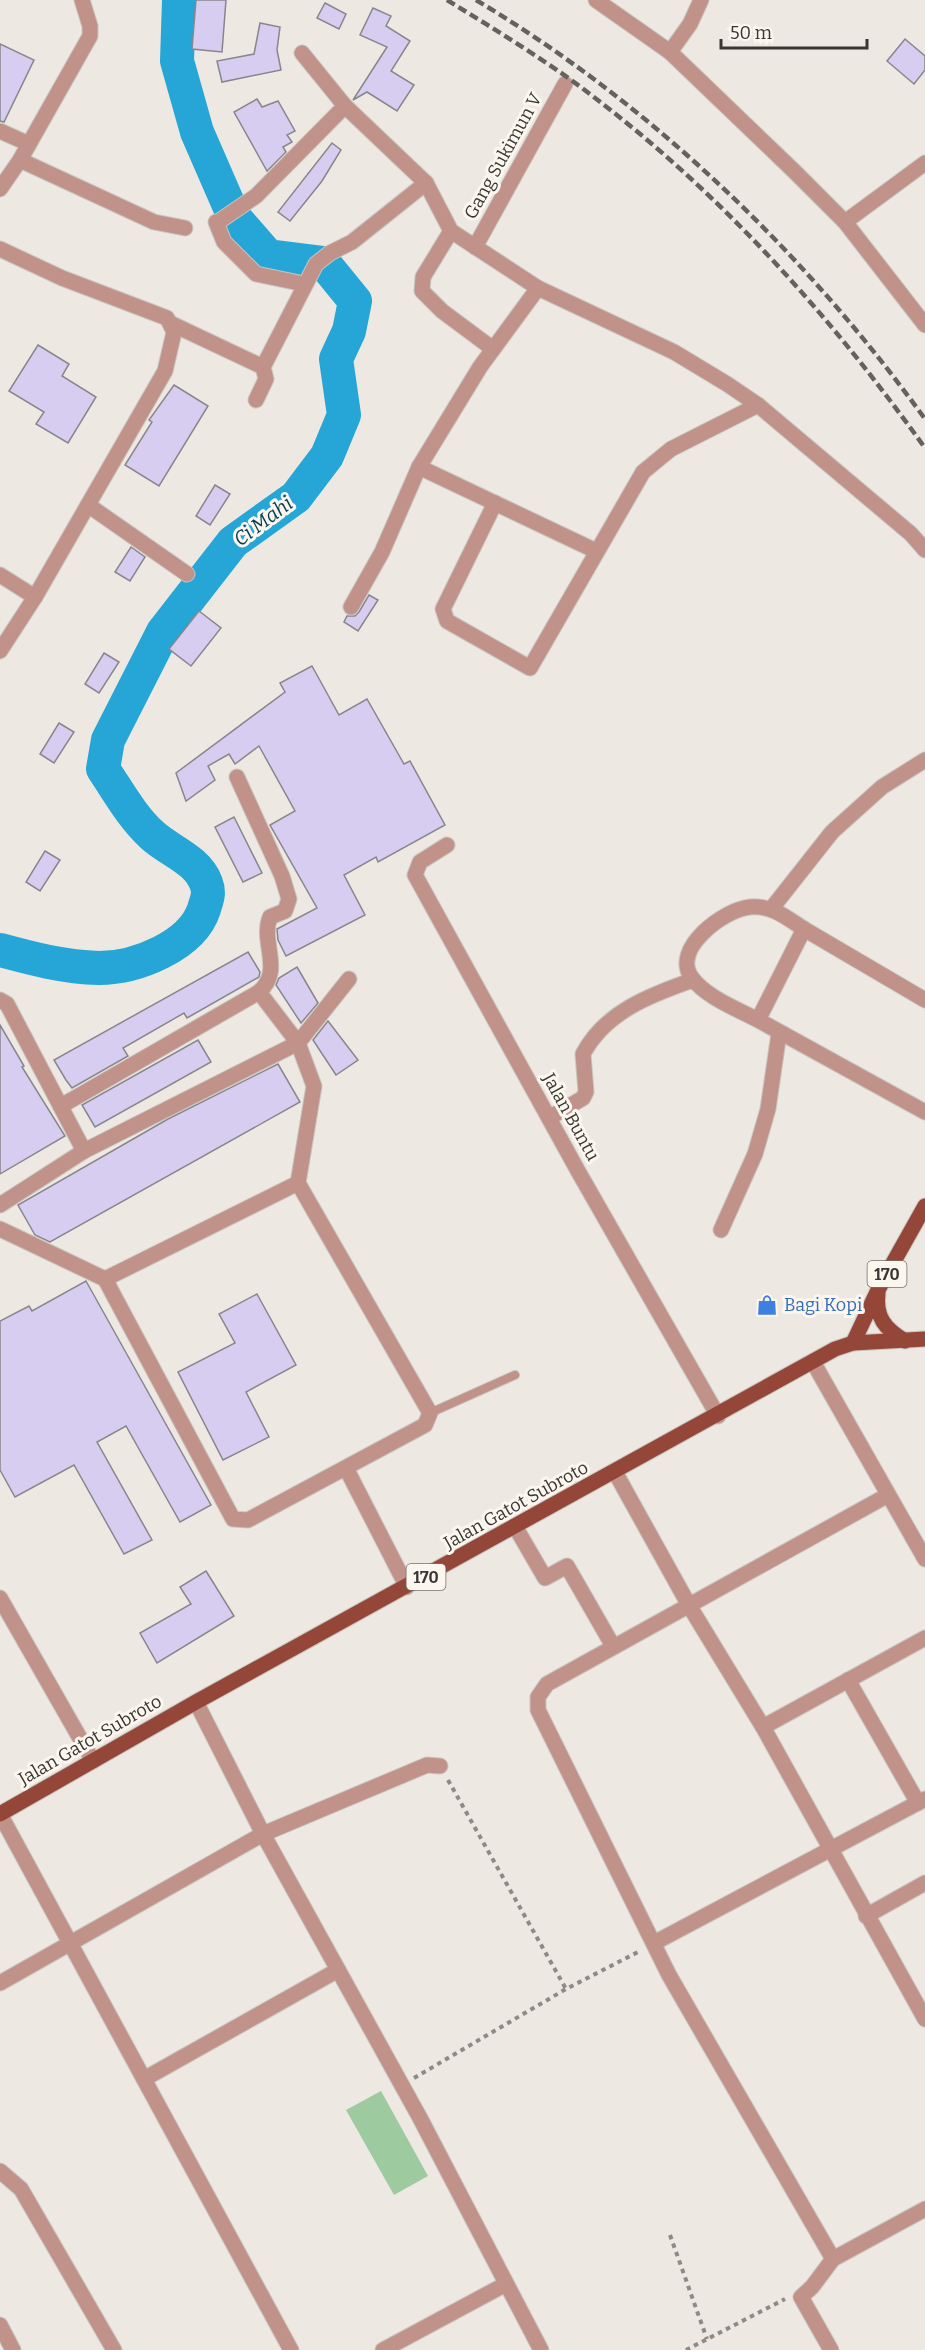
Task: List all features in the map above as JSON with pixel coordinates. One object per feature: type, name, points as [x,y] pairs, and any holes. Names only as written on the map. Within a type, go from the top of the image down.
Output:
[{"type":"main road","name":"170","points":[[853,1343],[879,1288],[925,1206]]},
{"type":"main road","points":[[879,1288],[879,1317],[889,1330],[905,1341]]},
{"type":"main road","points":[[853,1343],[925,1339]]},
{"type":"main road","name":"Jalan Gatot Subroto","points":[[0,1814],[196,1702],[813,1362],[853,1343]]},
{"type":"street","points":[[0,189],[20,160],[90,36],[90,26],[82,0]]},
{"type":"street","points":[[596,0],[670,52],[844,222],[925,325]]},
{"type":"street","points":[[670,52],[690,24],[702,0]]},
{"type":"street","points":[[302,53],[345,106],[426,183],[451,231],[538,288],[674,352],[759,405],[911,534],[925,550]]},
{"type":"street","name":"Gang Sukimun V","points":[[476,247],[565,84]]},
{"type":"street","points":[[306,280],[256,274],[224,242],[218,221],[256,196],[345,106]]},
{"type":"street","points":[[0,131],[29,144]]},
{"type":"street","points":[[20,160],[154,222],[185,228]]},
{"type":"street","points":[[844,222],[925,163]]},
{"type":"street","points":[[256,400],[267,380],[263,367],[316,264],[360,236],[426,183]]},
{"type":"street","points":[[451,231],[423,278],[422,291],[442,311],[493,350]]},
{"type":"street","points":[[0,249],[62,278],[167,318],[172,324],[263,367]]},
{"type":"street","points":[[351,607],[381,552],[419,467],[493,350],[538,288]]},
{"type":"street","points":[[0,651],[35,597],[165,371],[173,346],[172,324]]},
{"type":"street","points":[[495,503],[443,609],[443,616],[447,621],[530,668],[643,472],[655,460],[713,426],[759,405]]},
{"type":"street","points":[[419,467],[596,552]]},
{"type":"street","points":[[88,505],[187,574]]},
{"type":"street","points":[[0,575],[35,597]]},
{"type":"street","points":[[772,908],[832,832],[882,787],[925,760]]},
{"type":"street","points":[[61,1106],[266,986],[272,967],[266,926],[270,917],[285,911],[289,899],[282,876],[237,777]]},
{"type":"street","name":"Jalan Buntu","points":[[447,845],[420,862],[415,875],[549,1118],[718,1416]]},
{"type":"street","points":[[925,1000],[772,908],[750,907],[735,910],[698,937],[690,950],[688,967],[693,980],[708,992],[925,1112]]},
{"type":"street","points":[[758,1020],[804,929]]},
{"type":"street","points":[[0,1205],[84,1151],[298,1043],[349,979]]},
{"type":"street","points":[[549,1118],[583,1098],[586,1092],[582,1054],[604,1025],[628,1007],[693,980]]},
{"type":"street","points":[[0,1229],[105,1279],[233,1519],[248,1520],[425,1425],[430,1413],[298,1183],[314,1086],[298,1043],[259,992]]},
{"type":"street","points":[[0,1000],[7,1004],[84,1151]]},
{"type":"street","points":[[721,1230],[755,1154],[768,1109],[779,1033]]},
{"type":"street","points":[[105,1279],[298,1183]]},
{"type":"street","points":[[813,1362],[925,1559]]},
{"type":"street","points":[[346,1468],[406,1587]]},
{"type":"street","points":[[615,1472],[690,1607],[764,1727],[866,1916],[925,2019]]},
{"type":"street","points":[[833,2259],[654,1943],[538,1710],[538,1697],[547,1684],[613,1646],[690,1607],[888,1495]]},
{"type":"street","points":[[516,1527],[545,1578],[567,1566],[613,1646]]},
{"type":"street","points":[[0,1598],[93,1761]]},
{"type":"street","points":[[764,1727],[925,1638]]},
{"type":"street","points":[[654,1943],[831,1851],[921,1801],[848,1680]]},
{"type":"street","points":[[196,1702],[263,1834],[402,2085],[541,2350]]},
{"type":"street","points":[[0,1983],[263,1834],[427,1765],[440,1766]]},
{"type":"street","points":[[0,1814],[291,2350]]},
{"type":"street","points":[[866,1916],[925,1883]]},
{"type":"street","points":[[144,2079],[338,1970]]},
{"type":"street","points":[[0,2171],[21,2189],[114,2350]]},
{"type":"street","points":[[831,2350],[801,2297],[812,2287],[833,2259],[925,2209]]},
{"type":"street","points":[[383,2350],[506,2284]]},
{"type":"street","points":[[0,2325],[13,2350]]},
{"type":"lane","points":[[430,1413],[515,1375]]},
{"type":"path","points":[[440,1766],[566,1989]]},
{"type":"path","points":[[402,2085],[566,1989],[654,1943]]},
{"type":"path","points":[[670,2235],[707,2339]]},
{"type":"path","points":[[686,2350],[783,2300],[801,2297]]},
{"type":"green space","points":[[381,2091],[428,2176],[394,2195],[346,2110]]},
{"type":"building","points":[[196,0],[226,0],[222,52],[192,49]]},
{"type":"building","points":[[325,3],[346,14],[339,29],[317,18]]},
{"type":"building","points":[[373,8],[391,16],[386,26],[410,41],[391,71],[414,85],[397,111],[367,92],[353,100],[387,47],[360,35]]},
{"type":"building","points":[[260,23],[280,27],[277,50],[281,70],[222,82],[217,61],[254,54]]},
{"type":"building","points":[[905,39],[925,56],[925,70],[914,84],[887,61]]},
{"type":"building","points":[[0,44],[34,60],[4,122],[0,121]]},
{"type":"building","points":[[257,99],[262,107],[278,101],[295,131],[287,135],[292,142],[283,147],[286,152],[267,171],[234,112]]},
{"type":"building","points":[[332,143],[341,150],[322,181],[290,221],[278,212]]},
{"type":"building","points":[[38,345],[69,364],[62,376],[96,397],[68,443],[36,424],[44,412],[9,391]]},
{"type":"building","points":[[174,385],[208,406],[159,486],[125,465],[152,422],[149,420]]},
{"type":"building","points":[[215,485],[230,494],[210,525],[196,516]]},
{"type":"building","points":[[131,547],[145,557],[130,581],[115,572]]},
{"type":"building","points":[[369,595],[378,600],[358,631],[344,622],[347,616],[355,616],[359,612]]},
{"type":"building","points":[[199,611],[221,628],[191,666],[169,649]]},
{"type":"building","points":[[104,653],[119,662],[99,693],[85,684]]},
{"type":"building","points":[[312,666],[339,715],[367,699],[404,764],[410,761],[445,825],[378,862],[376,857],[344,875],[365,915],[286,956],[278,940],[277,929],[317,908],[270,825],[295,811],[259,746],[235,764],[229,754],[208,766],[215,780],[186,801],[176,773],[285,692],[280,683]]},
{"type":"building","points":[[59,723],[74,732],[54,763],[40,754]]},
{"type":"building","points":[[234,817],[262,873],[243,882],[215,827]]},
{"type":"building","points":[[45,851],[60,860],[40,891],[26,882]]},
{"type":"building","points":[[248,952],[260,972],[259,977],[187,1018],[184,1013],[123,1048],[128,1056],[72,1088],[66,1080],[54,1060]]},
{"type":"building","points":[[297,967],[318,1003],[301,1023],[276,985],[279,978]]},
{"type":"building","points":[[328,1021],[358,1060],[336,1075],[313,1040]]},
{"type":"building","points":[[0,1025],[24,1066],[22,1067],[65,1136],[0,1174]]},
{"type":"building","points":[[198,1040],[211,1062],[95,1127],[82,1105]]},
{"type":"building","points":[[278,1064],[300,1102],[50,1242],[35,1235],[18,1205],[168,1119]]},
{"type":"building","points":[[86,1281],[211,1505],[180,1522],[126,1426],[97,1442],[152,1540],[124,1554],[74,1465],[15,1497],[0,1470],[0,1321],[29,1306],[32,1311]]},
{"type":"building","points":[[257,1294],[296,1365],[246,1392],[269,1437],[223,1460],[178,1372],[235,1343],[219,1314]]},
{"type":"building","points":[[206,1571],[234,1616],[157,1663],[140,1633],[191,1604],[180,1587]]},
{"type":"waterway","name":"Ci Mahi","points":[[0,950],[61,964],[99,968],[114,967],[145,959],[161,952],[188,934],[198,922],[207,899],[206,883],[189,861],[152,835],[126,804],[103,769],[108,740],[163,632],[233,542],[296,497],[327,456],[344,415],[336,359],[349,331],[355,301],[324,263],[268,256],[234,217],[197,132],[177,61],[179,0]]},
{"type":"railway","points":[[447,0],[581,87],[690,178],[775,262],[853,353],[925,448]]},
{"type":"railway","points":[[476,0],[541,41],[604,86],[664,135],[721,187],[777,241],[829,298],[925,419]]},
{"type":"place","name":"Bagi Kopi","points":[[767,1305]]}]
